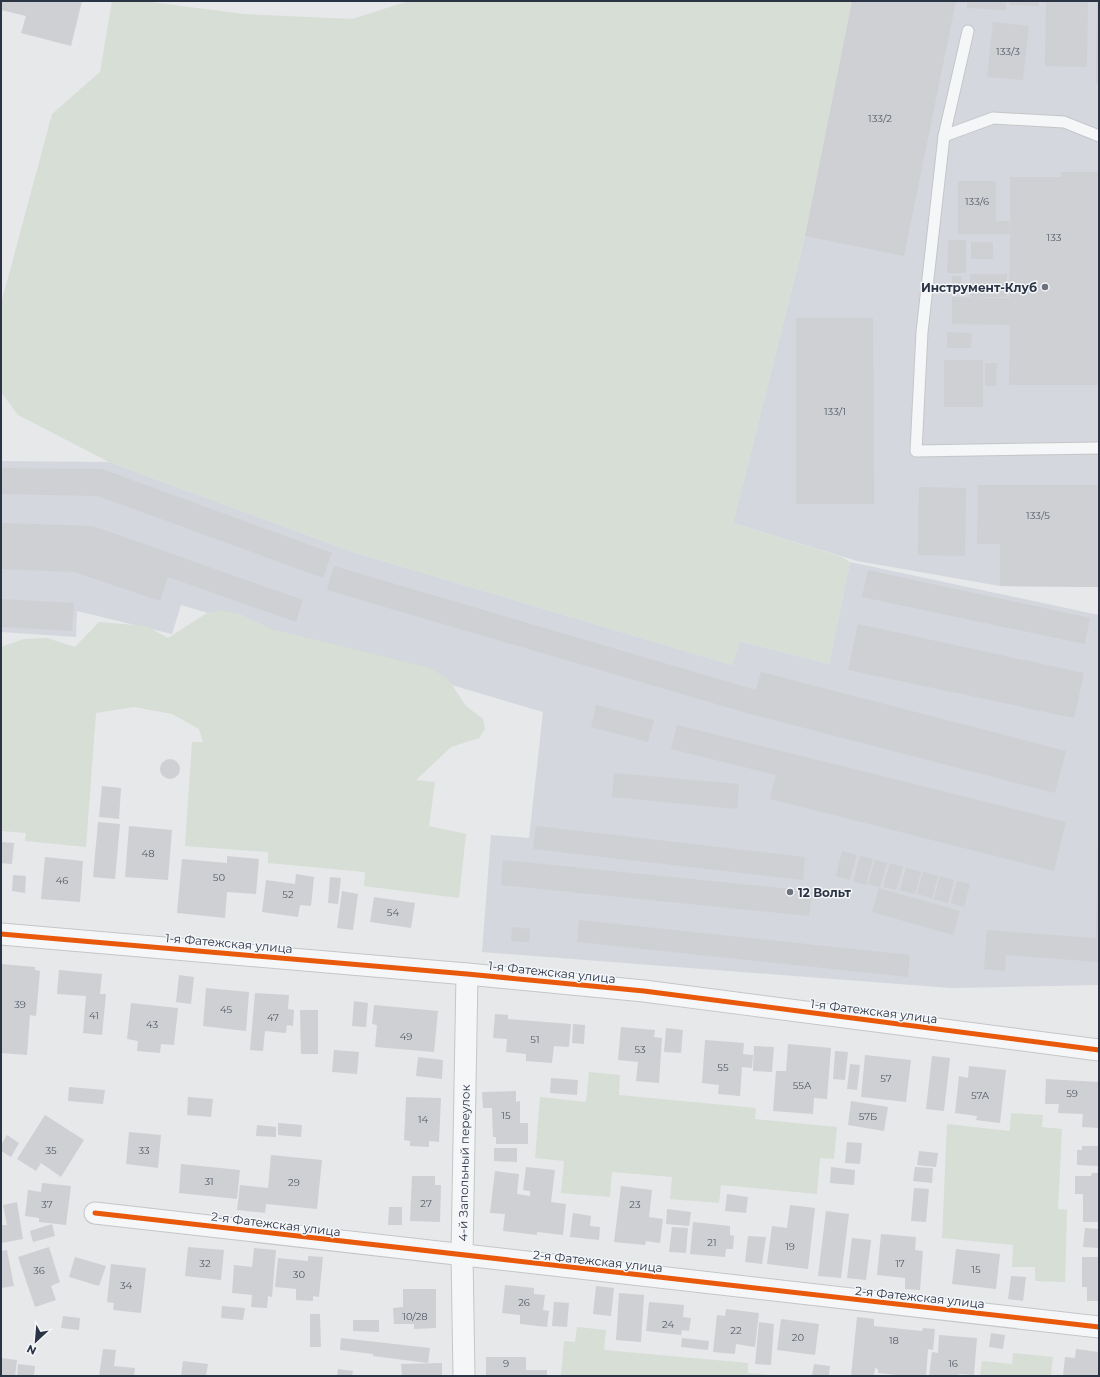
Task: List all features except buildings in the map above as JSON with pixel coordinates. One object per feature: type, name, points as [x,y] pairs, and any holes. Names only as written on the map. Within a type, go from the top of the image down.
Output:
[{"type":"street","name":"1-я Фатежская улица","points":[[1,934],[467,974],[644,991],[1099,1050]]},
{"type":"street","name":"4-й Запольный переулок","points":[[464,1376],[462,1255],[467,974]]},
{"type":"street","name":"2-я Фатежская улица","points":[[95,1213],[1099,1327]]},
{"type":"lane","points":[[968,31],[944,136],[922,332],[916,452],[1099,448]]},
{"type":"lane","points":[[944,136],[993,118],[1064,122],[1099,136]]},
{"type":"shaded area","points":[[112,1],[143,1],[244,14],[352,19],[409,1],[852,1],[805,236],[733,523],[842,557],[850,562],[829,664],[740,641],[732,665],[356,553],[109,462],[18,415],[1,392],[1,304],[52,114],[100,72]]},
{"type":"shaded area","points":[[852,1],[1099,1],[1099,587],[1000,586],[857,561],[733,523],[805,236]]},
{"type":"shaded area","points":[[1,461],[109,462],[356,553],[732,665],[740,641],[829,664],[850,562],[1099,615],[1099,985],[951,988],[482,952],[491,835],[529,838],[543,712],[181,605],[172,634],[77,611],[76,637],[1,632]]},
{"type":"shaded area","points":[[222,610],[240,614],[271,629],[430,668],[448,679],[466,706],[483,719],[485,729],[479,738],[451,747],[416,780],[435,782],[429,826],[466,834],[459,898],[364,886],[365,872],[268,863],[268,852],[185,846],[192,742],[203,742],[199,729],[172,714],[134,707],[96,713],[86,847],[25,841],[26,833],[1,831],[1,647],[24,639],[47,638],[75,647],[99,622],[146,626],[168,638],[207,613]]},
{"type":"shaded area","points":[[589,1072],[620,1075],[619,1095],[756,1108],[755,1119],[837,1127],[834,1159],[820,1158],[817,1194],[721,1185],[719,1203],[670,1199],[672,1177],[612,1172],[610,1197],[561,1193],[564,1161],[535,1158],[540,1097],[586,1102]]},
{"type":"shaded area","points":[[1011,1113],[1043,1115],[1042,1127],[1062,1129],[1058,1209],[1067,1210],[1065,1282],[1035,1281],[1035,1267],[1012,1267],[1013,1245],[942,1238],[947,1124],[1010,1131]]},
{"type":"shaded area","points":[[577,1327],[606,1330],[604,1350],[748,1363],[748,1373],[785,1376],[561,1376],[564,1341],[575,1342]]},
{"type":"shaded area","points":[[1013,1353],[1053,1357],[1051,1376],[980,1376],[982,1361],[1012,1364]]},
{"type":"cycle path","points":[[1,934],[467,974],[644,991],[1099,1050]]},
{"type":"cycle path","points":[[95,1213],[1099,1327]]},
{"type":"place","name":"Инструмент-Клуб","points":[[1045,287]]},
{"type":"place","name":"12 Вольт","points":[[790,892]]}]
